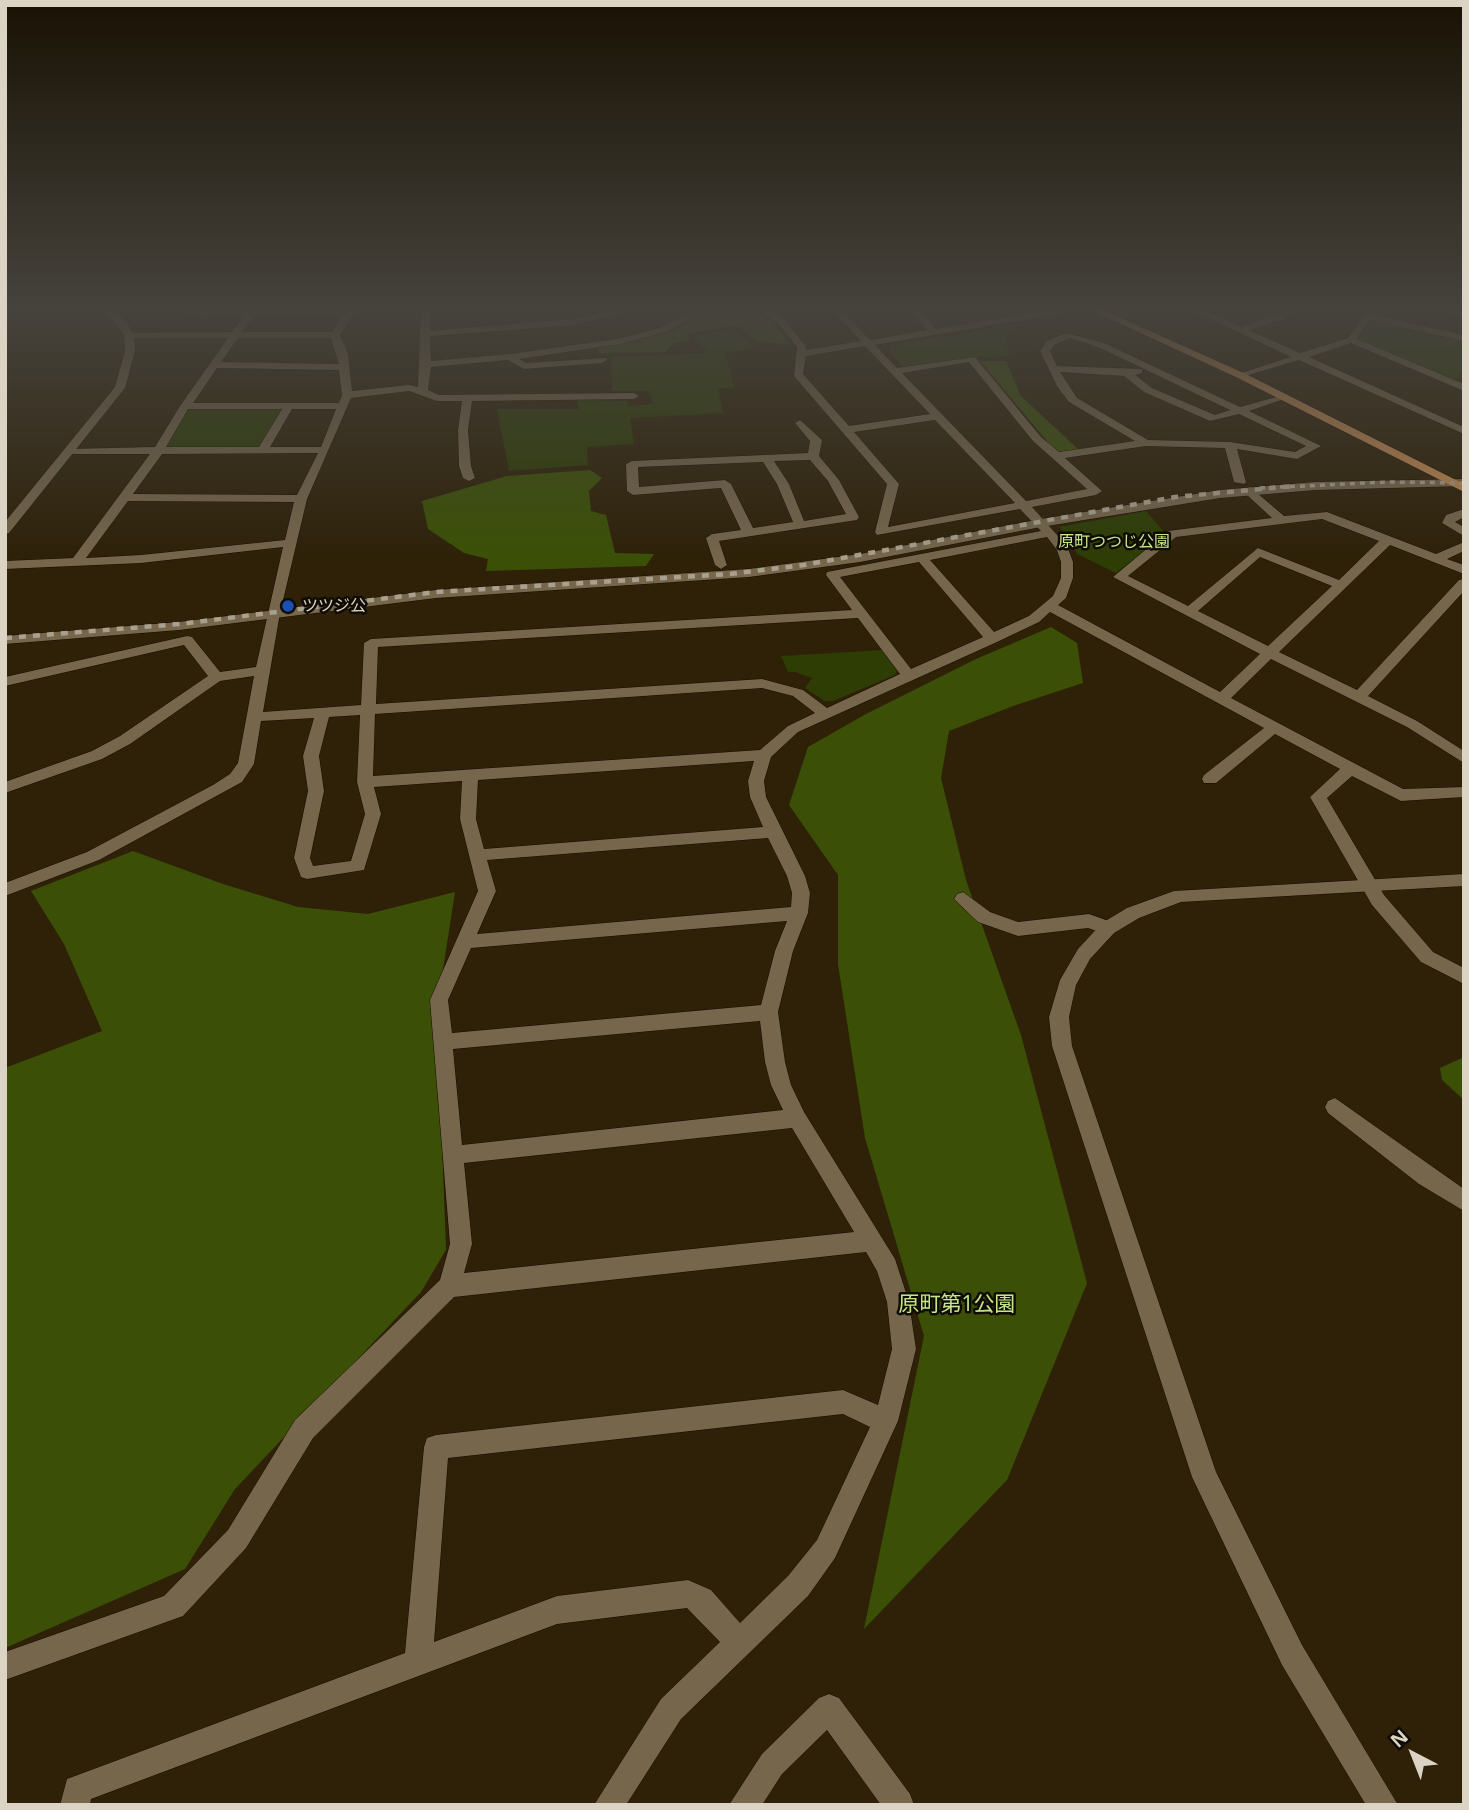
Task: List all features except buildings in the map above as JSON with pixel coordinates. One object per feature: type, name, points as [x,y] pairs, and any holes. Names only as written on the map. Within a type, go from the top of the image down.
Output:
[{"type":"main road","points":[[1280,394],[1437,476],[1457,482],[1464,489]]},
{"type":"street","points":[[5,530],[115,394]]},
{"type":"street","points":[[75,564],[159,450],[193,394]]},
{"type":"street","points":[[5,890],[93,856],[236,778],[246,764],[274,608],[289,543],[301,499],[346,401],[345,394]]},
{"type":"street","points":[[185,406],[289,406],[346,401],[378,394]]},
{"type":"street","points":[[430,394],[437,398],[634,396]]},
{"type":"street","points":[[816,394],[893,484],[881,532],[1037,519]]},
{"type":"street","points":[[609,1805],[671,1709],[798,1586],[826,1549],[886,1421],[904,1349],[887,1267],[797,1118],[778,1074],[769,1012],[781,961],[799,913],[801,894],[796,876],[758,797],[756,781],[764,755],[793,729],[1034,619],[1051,607],[1064,589],[1067,562],[1063,549],[917,394]]},
{"type":"street","points":[[909,676],[832,575],[922,558],[1037,519],[1096,491],[1055,456],[1002,394]]},
{"type":"street","points":[[1070,394],[1073,400],[1146,443]]},
{"type":"street","points":[[1158,394],[1214,419],[1283,396]]},
{"type":"street","points":[[1055,456],[1146,443],[1230,445],[1297,456],[1315,446],[1207,394]]},
{"type":"street","points":[[1383,394],[1464,431]]},
{"type":"street","points":[[467,397],[463,430],[465,466],[469,478]]},
{"type":"street","points":[[264,450],[289,406]]},
{"type":"street","points":[[846,430],[938,416]]},
{"type":"street","points":[[800,423],[816,440],[813,456]]},
{"type":"street","points":[[1230,445],[1245,486],[1281,520]]},
{"type":"street","points":[[71,451],[325,450]]},
{"type":"street","points":[[721,565],[712,538],[853,517],[833,480],[813,456]]},
{"type":"street","points":[[749,533],[725,484],[633,491],[632,464],[813,456]]},
{"type":"street","points":[[767,460],[783,484],[800,525]]},
{"type":"street","points":[[5,640],[105,634],[389,587],[799,558],[1245,486],[1368,474],[1464,475]]},
{"type":"street","points":[[1245,486],[1457,482]]},
{"type":"street","points":[[124,497],[301,499]]},
{"type":"street","points":[[1464,513],[1450,518],[1448,523],[1464,532]]},
{"type":"street","points":[[1463,756],[1412,724],[1119,577],[1172,534],[1323,515],[1464,570]]},
{"type":"street","points":[[5,629],[95,624],[436,594],[749,573],[860,558],[1037,519]]},
{"type":"street","points":[[1221,699],[1388,540]]},
{"type":"street","points":[[5,565],[75,564],[289,543]]},
{"type":"street","points":[[1436,559],[1464,546]]},
{"type":"street","points":[[1189,612],[1258,552],[1341,585]]},
{"type":"street","points":[[922,558],[992,639]]},
{"type":"street","points":[[1359,697],[1464,583]]},
{"type":"street","points":[[1051,607],[1401,795],[1464,792]]},
{"type":"street","points":[[323,712],[311,756],[316,790],[302,858],[307,873],[358,866],[373,814],[365,782],[371,643],[861,614]]},
{"type":"street","points":[[5,682],[187,640],[216,677]]},
{"type":"street","points":[[5,788],[97,755],[125,740],[216,677],[262,671]]},
{"type":"street","points":[[253,717],[762,683],[798,693],[825,714]]},
{"type":"street","points":[[1210,779],[1273,728]]},
{"type":"street","points":[[365,782],[764,755]]},
{"type":"street","points":[[1350,769],[1318,797],[1378,900],[1420,951],[1464,977]]},
{"type":"street","points":[[5,1666],[173,1606],[237,1539],[304,1429],[449,1286],[461,1244],[439,1000],[487,891],[468,819],[470,775]]},
{"type":"street","points":[[479,855],[773,832]]},
{"type":"street","points":[[1383,1805],[1293,1656],[1205,1477],[1062,1046],[1059,1017],[1067,985],[1084,954],[1108,928],[1133,913],[1180,896],[1464,880]]},
{"type":"street","points":[[963,899],[984,917],[1018,929],[1089,921],[1108,928]]},
{"type":"street","points":[[465,942],[799,913]]},
{"type":"street","points":[[442,1042],[769,1012]]},
{"type":"street","points":[[1335,1107],[1464,1201]]},
{"type":"street","points":[[454,1155],[797,1118]]},
{"type":"street","points":[[449,1286],[871,1241]]},
{"type":"street","points":[[418,1663],[436,1447],[842,1402],[886,1421]]},
{"type":"street","points":[[75,1805],[77,1790],[557,1610],[688,1594],[701,1600],[738,1642]]},
{"type":"street","points":[[744,1805],[772,1764],[829,1708],[899,1805]]},
{"type":"green space","points":[[650,394],[719,394],[723,413],[630,418],[634,444],[587,447],[588,465],[509,471],[497,409],[579,409],[577,400],[627,401],[628,406],[653,404]]},
{"type":"green space","points":[[1008,394],[1020,394],[1079,450],[1057,453]]},
{"type":"green space","points":[[194,408],[283,411],[263,446],[257,448],[164,449],[184,412]]},
{"type":"green space","points":[[590,470],[602,478],[589,491],[591,511],[606,515],[615,553],[654,554],[646,566],[486,571],[488,559],[464,553],[428,529],[422,501],[507,476]]},
{"type":"green space","name":"原町つつじ公園","points":[[1146,511],[1166,534],[1116,573],[1077,554],[1071,540],[1059,527]]},
{"type":"green space","name":"原町第1公園","points":[[1051,627],[1077,643],[1083,683],[949,731],[941,778],[966,880],[1021,1035],[1087,1283],[1007,1480],[864,1629],[924,1336],[865,1138],[838,964],[838,875],[789,805],[808,747],[866,714],[976,659]]},
{"type":"green space","points":[[883,650],[897,671],[895,675],[833,701],[825,701],[805,688],[812,678],[788,672],[781,656]]},
{"type":"green space","points":[[133,851],[223,884],[298,907],[368,914],[455,892],[437,1008],[446,1250],[421,1292],[235,1489],[185,1569],[5,1648],[5,1068],[102,1031],[64,944],[31,891]]},
{"type":"green space","points":[[1464,1057],[1464,1100],[1442,1080],[1440,1068]]},
{"type":"railway","points":[[1285,487],[1388,482],[1464,483]]},
{"type":"railway","points":[[1285,487],[1294,486]]},
{"type":"railway","points":[[5,638],[180,624],[436,592],[730,574],[804,565],[1175,497],[1285,487]]},
{"type":"railway","points":[[1260,488],[1285,487]]},
{"type":"place","name":"ツツジ公","points":[[288,606]]}]
